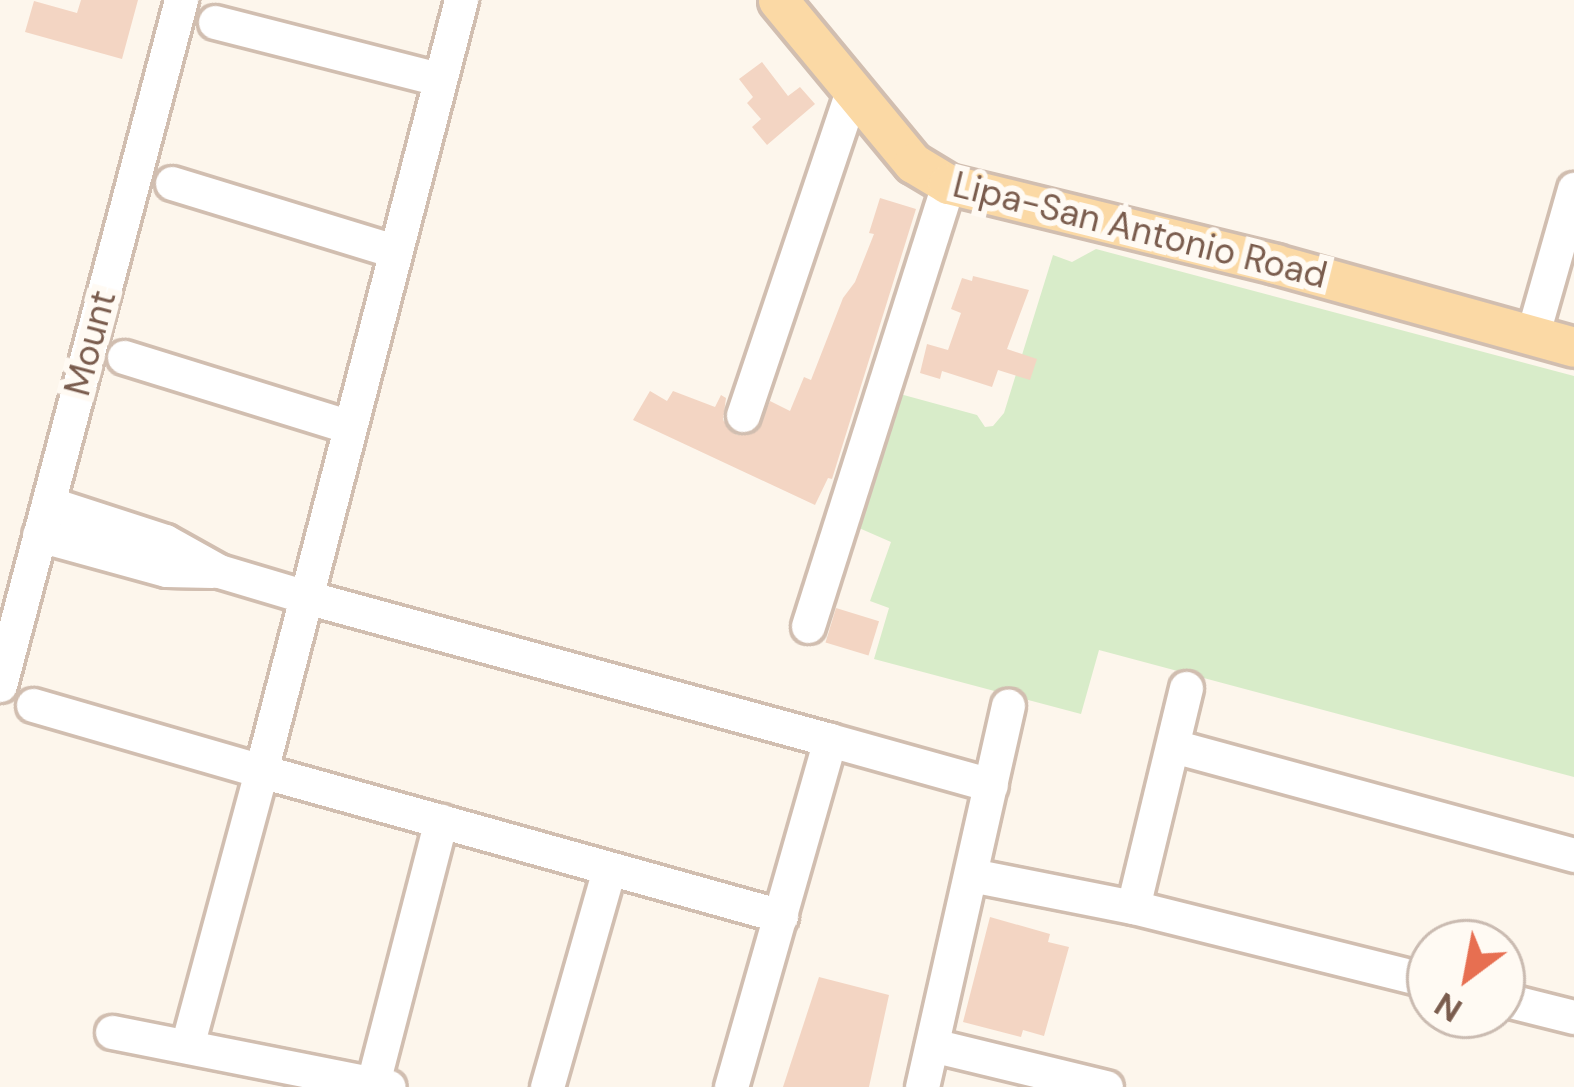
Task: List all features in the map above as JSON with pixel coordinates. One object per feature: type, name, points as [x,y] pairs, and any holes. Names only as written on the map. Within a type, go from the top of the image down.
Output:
[{"type":"main road","name":"Lipa-San Antonio Road","points":[[778,0],[851,94],[913,163],[948,184],[1574,346]]},
{"type":"street","name":"Mount","points":[[0,686],[181,0]]},
{"type":"street","points":[[187,1046],[461,0]]},
{"type":"street","points":[[215,22],[439,79]]},
{"type":"street","points":[[743,415],[851,94]]},
{"type":"street","points":[[172,183],[395,251]]},
{"type":"street","points":[[808,626],[948,184]]},
{"type":"street","points":[[1533,333],[1574,189]]},
{"type":"street","points":[[124,357],[347,426]]},
{"type":"street","points":[[49,502],[164,541],[219,571],[991,785]]},
{"type":"street","points":[[39,536],[166,569],[219,571]]},
{"type":"street","points":[[1133,907],[1186,688]]},
{"type":"street","points":[[33,705],[781,916]]},
{"type":"street","points":[[922,1087],[1008,706]]},
{"type":"street","points":[[731,1087],[830,740]]},
{"type":"street","points":[[1172,746],[1574,855]]},
{"type":"street","points":[[112,1033],[381,1085],[441,821]]},
{"type":"street","points":[[547,1087],[609,868]]},
{"type":"street","points":[[971,875],[1133,907],[1406,975]]},
{"type":"street","points":[[1526,1005],[1574,1016]]},
{"type":"street","points":[[932,1045],[1106,1087]]},
{"type":"green space","points":[[1096,249],[1574,376],[1574,777],[1099,650],[1081,714],[874,659],[889,608],[870,601],[891,542],[859,528],[900,394],[977,415],[985,427],[993,426],[1004,413],[1053,255],[1072,262]]},
{"type":"building","points":[[81,0],[138,0],[122,59],[25,32],[34,1],[77,13]]},
{"type":"building","points":[[762,62],[788,96],[800,87],[815,104],[767,145],[752,127],[761,119],[747,103],[753,97],[739,79]]},
{"type":"building","points":[[880,198],[916,209],[832,479],[828,478],[815,505],[633,420],[650,391],[667,401],[673,391],[715,407],[721,395],[726,398],[723,420],[737,435],[758,430],[770,401],[790,411],[804,377],[811,380],[843,298],[855,282],[874,234],[869,233]]},
{"type":"building","points":[[973,276],[1029,290],[1007,349],[1037,359],[1030,380],[998,370],[992,387],[942,371],[940,379],[920,373],[927,344],[948,350],[961,313],[951,309],[962,278],[972,281]]},
{"type":"building","points":[[836,608],[879,621],[869,656],[825,642]]},
{"type":"building","points":[[990,917],[1050,934],[1048,942],[1069,947],[1044,1036],[1023,1030],[1021,1037],[963,1022]]},
{"type":"building","points":[[819,977],[889,995],[869,1087],[783,1087]]}]
